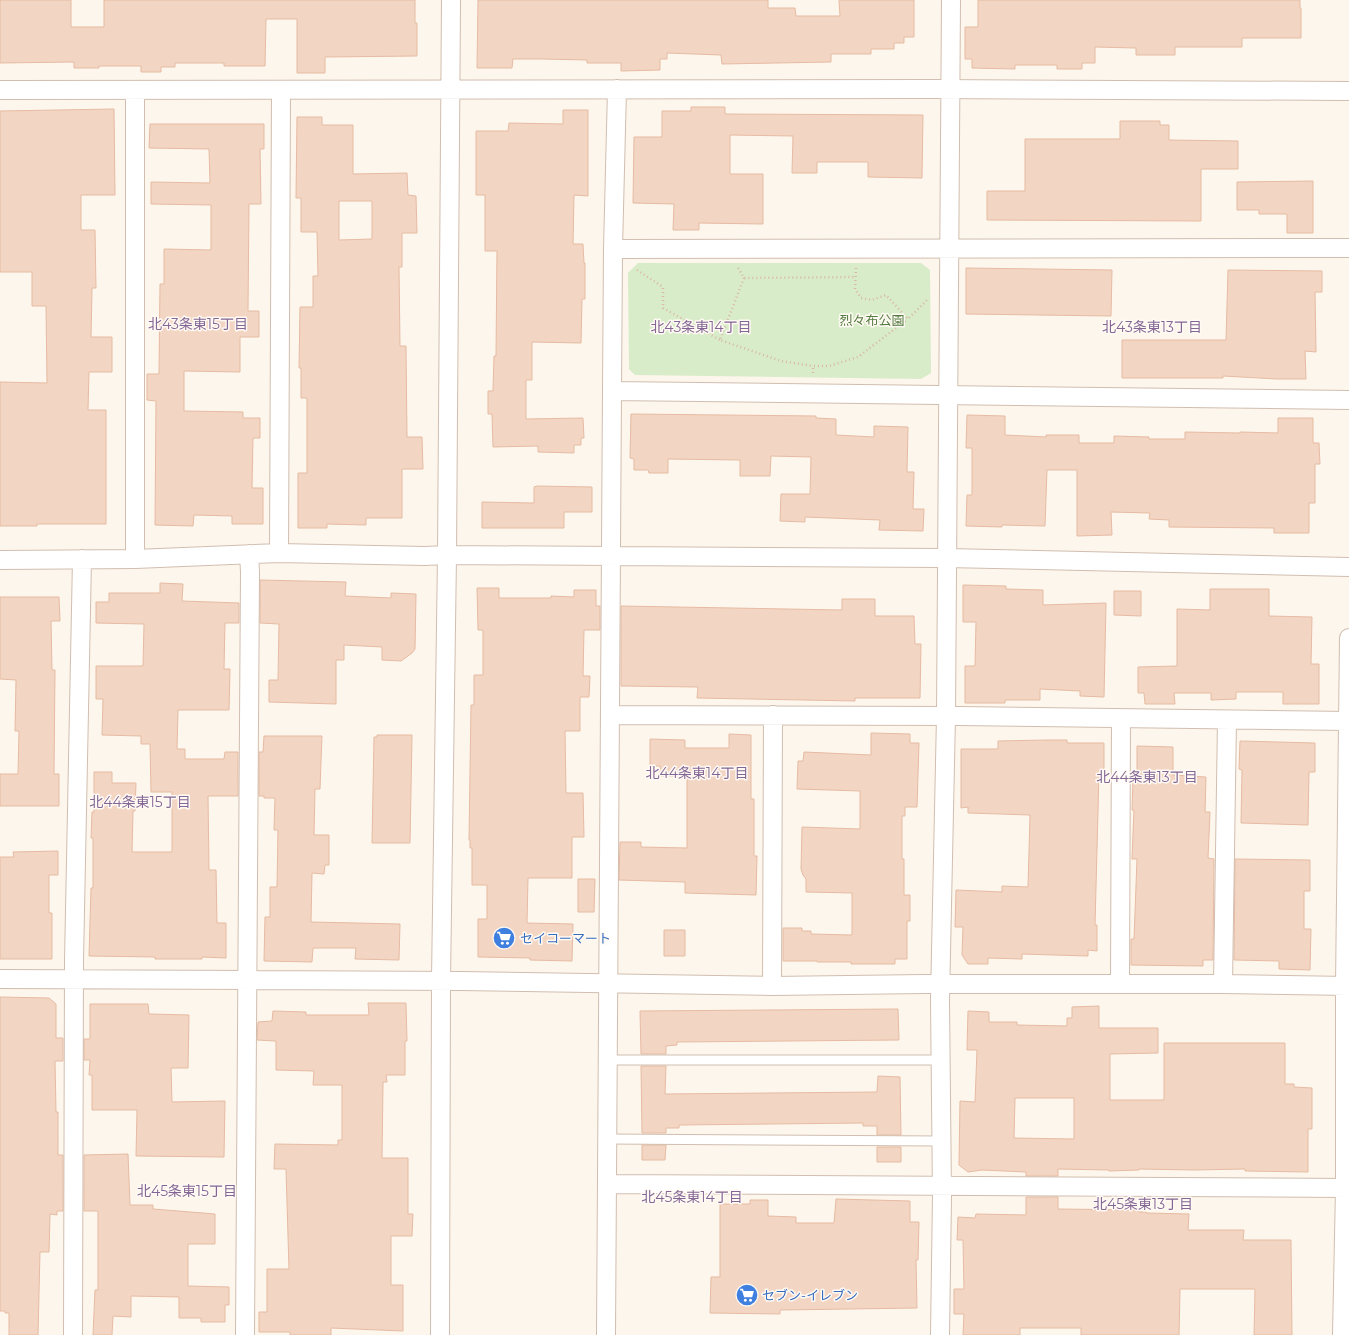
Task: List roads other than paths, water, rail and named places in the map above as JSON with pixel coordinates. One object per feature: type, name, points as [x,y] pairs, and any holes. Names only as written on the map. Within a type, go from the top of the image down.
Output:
[{"type":"street","points":[[440,1335],[441,981],[447,555],[449,89],[451,0]]},
{"type":"street","points":[[940,1335],[942,1186],[940,1060],[946,716],[950,0]]},
{"type":"street","points":[[606,1335],[613,248],[617,89]]},
{"type":"street","points":[[0,90],[950,89],[1349,91]]},
{"type":"street","points":[[135,90],[135,559]]},
{"type":"street","points":[[279,553],[281,90]]},
{"type":"street","points":[[613,248],[1349,248]]},
{"type":"street","points":[[612,391],[1349,400]]},
{"type":"street","points":[[0,560],[135,559],[279,553],[425,556],[946,558],[1349,567]]},
{"type":"street","points":[[246,1335],[249,980],[249,554]]},
{"type":"street","points":[[73,1335],[74,979],[82,559]]},
{"type":"street","points":[[1342,1335],[1347,1188],[1349,638]]},
{"type":"street","points":[[610,715],[946,716],[1348,722]]},
{"type":"street","points":[[772,986],[774,715]]},
{"type":"street","points":[[1120,984],[1121,719]]},
{"type":"street","points":[[1223,984],[1227,720]]},
{"type":"street","points":[[0,979],[441,981],[772,986],[941,984],[1223,984],[1347,986]]},
{"type":"street","points":[[607,1184],[1347,1188]]},
{"type":"lane","points":[[608,1060],[940,1060]]},
{"type":"lane","points":[[607,1140],[941,1141]]},
{"type":"place","name":"セイコーマート","points":[[504,938]]},
{"type":"place","name":"セブン-イレブン","points":[[747,1295]]},
{"type":"district","name":"北43条東15丁目","points":[[198,324]]},
{"type":"district","name":"北43条東14丁目","points":[[701,327]]},
{"type":"district","name":"北43条東13丁目","points":[[1152,327]]},
{"type":"district","name":"北44条東14丁目","points":[[697,773]]},
{"type":"district","name":"北44条東13丁目","points":[[1147,777]]},
{"type":"district","name":"北44条東15丁目","points":[[140,802]]},
{"type":"district","name":"北45条東15丁目","points":[[187,1191]]},
{"type":"district","name":"北45条東14丁目","points":[[692,1197]]},
{"type":"district","name":"北45条東13丁目","points":[[1143,1204]]},
{"type":"park label","name":"烈々布公園","points":[[872,320]]}]
